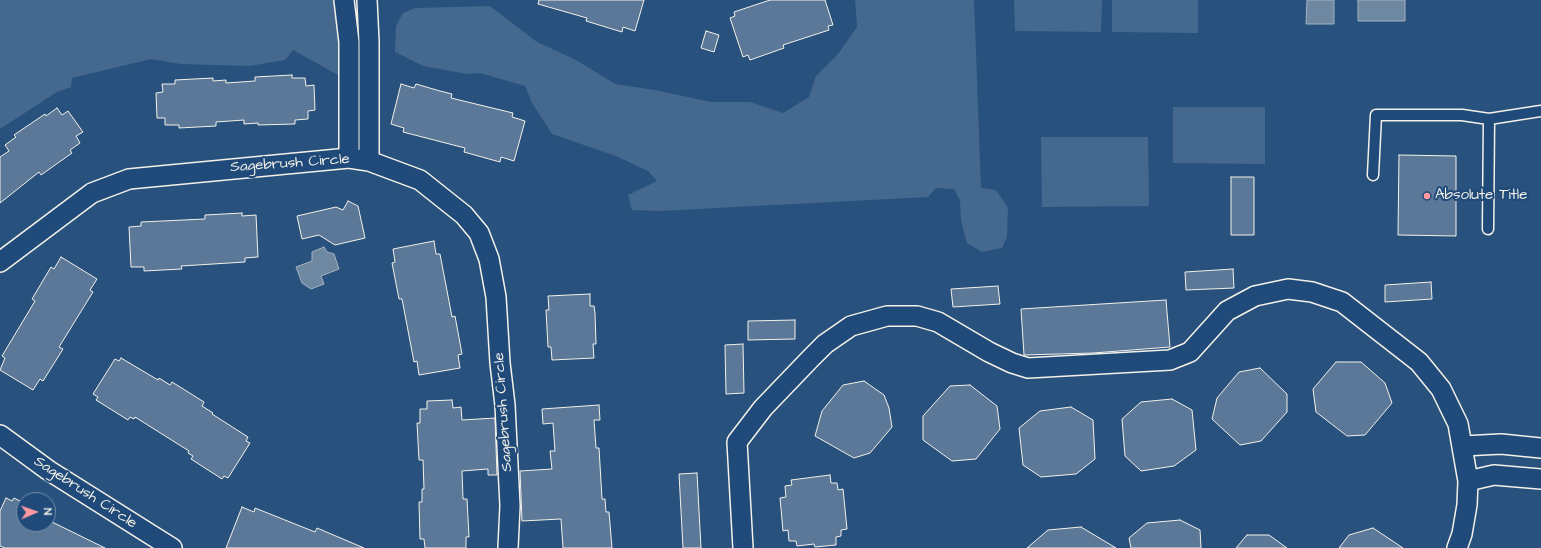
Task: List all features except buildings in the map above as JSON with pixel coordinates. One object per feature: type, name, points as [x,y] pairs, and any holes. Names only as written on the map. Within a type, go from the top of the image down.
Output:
[{"type":"street","points":[[344,0],[349,42],[348,158]]},
{"type":"street","points":[[367,0],[369,42],[369,161]]},
{"type":"street","points":[[349,42],[369,42]]},
{"type":"street","name":"Sagebrush Circle","points":[[0,262],[92,193],[129,179],[348,158],[369,161],[420,180],[464,215],[479,233],[488,259],[496,297],[500,363],[505,405],[510,506],[508,548]]},
{"type":"street","points":[[744,548],[737,442],[763,408],[825,344],[851,326],[887,316],[917,316],[938,322],[988,352],[1012,364],[1028,368],[1170,360],[1190,352],[1227,311],[1255,296],[1288,289],[1312,292],[1342,302],[1419,362],[1441,389],[1458,424],[1468,481],[1467,506],[1462,534],[1457,548]]},
{"type":"street","name":"Sagebrush Circle","points":[[0,435],[48,470],[172,548]]},
{"type":"street","points":[[1463,446],[1501,444],[1541,448]]},
{"type":"street","points":[[1468,481],[1494,475],[1541,479]]},
{"type":"lane","points":[[1373,175],[1376,115],[1462,115],[1489,119],[1541,111]]},
{"type":"lane","points":[[1488,229],[1489,119]]},
{"type":"shaded area","points":[[0,0],[345,0],[369,15],[363,89],[293,50],[285,60],[249,66],[181,64],[151,59],[72,78],[71,87],[57,92],[0,129]]},
{"type":"shaded area","points":[[855,0],[974,0],[981,188],[996,190],[1008,208],[1007,237],[1002,248],[982,252],[967,243],[961,221],[960,200],[954,189],[936,188],[928,197],[659,211],[632,210],[628,195],[657,181],[648,171],[616,156],[552,134],[532,103],[525,86],[480,73],[467,74],[423,66],[395,52],[396,26],[403,13],[415,8],[490,6],[537,42],[576,60],[615,84],[655,90],[711,102],[750,102],[783,113],[809,97],[816,76],[838,54],[857,27]]},
{"type":"shaded area","points":[[1014,0],[1102,0],[1101,32],[1015,31]]},
{"type":"shaded area","points":[[1112,0],[1198,0],[1198,33],[1112,32]]},
{"type":"shaded area","points":[[1307,0],[1334,0],[1334,24],[1306,24]]},
{"type":"shaded area","points":[[1358,0],[1405,0],[1405,21],[1358,21]]},
{"type":"shaded area","points":[[1173,107],[1265,107],[1265,164],[1173,163]]},
{"type":"shaded area","points":[[1041,137],[1148,137],[1149,206],[1042,207]]},
{"type":"shaded area","points":[[324,247],[327,252],[334,254],[339,269],[321,276],[324,284],[311,289],[302,283],[296,267],[312,261],[312,252]]},
{"type":"place","name":"Absolute Title","points":[[1427,196]]}]
